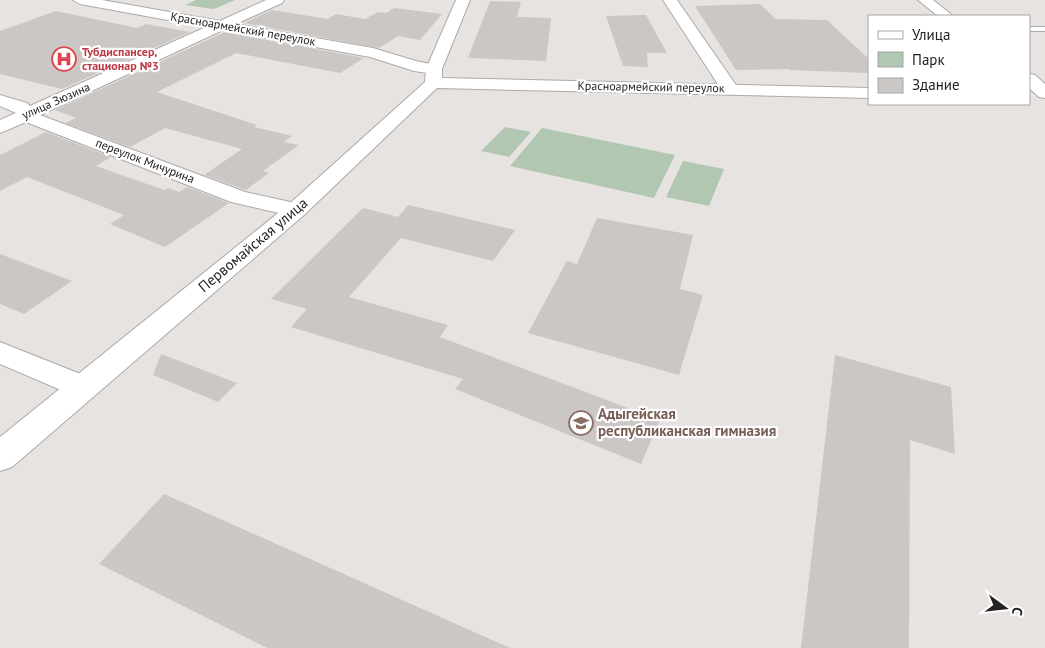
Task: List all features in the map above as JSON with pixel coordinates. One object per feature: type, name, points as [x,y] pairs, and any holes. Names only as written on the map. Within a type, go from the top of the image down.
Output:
[{"type":"street","name":"Красноармейский переулок","points":[[80,0],[373,53],[414,66],[433,76],[868,93]]},
{"type":"street","name":"улица Зюзина","points":[[0,127],[276,0]]},
{"type":"street","name":"Первомайская улица","points":[[0,457],[296,210],[433,76],[463,0]]},
{"type":"street","points":[[670,0],[729,88]]},
{"type":"street","points":[[925,0],[945,15]]},
{"type":"street","points":[[1030,80],[1045,93]]},
{"type":"street","name":"переулок Мичурина","points":[[0,100],[21,107],[34,120],[239,197],[296,210]]},
{"type":"street","points":[[1030,100],[1045,101]]},
{"type":"street","points":[[0,352],[82,387]]},
{"type":"lane","points":[[1030,29],[1045,29]]},
{"type":"green space","points":[[196,0],[235,0],[214,9],[185,5]]},
{"type":"green space","points":[[505,127],[531,132],[509,157],[481,151]]},
{"type":"green space","points":[[542,128],[675,155],[654,198],[510,166]]},
{"type":"green space","points":[[683,161],[724,169],[709,206],[666,197]]},
{"type":"building","points":[[490,1],[521,2],[517,17],[551,18],[546,61],[468,58]]},
{"type":"building","points":[[760,4],[776,19],[827,20],[868,58],[868,73],[789,69],[736,70],[695,6]]},
{"type":"building","points":[[394,8],[442,14],[420,40],[398,36],[379,48],[244,23],[272,10],[328,19],[336,14],[365,19],[378,12],[386,13]]},
{"type":"building","name":"Тубдиспансер, стационар №3","points":[[56,11],[137,28],[146,24],[190,32],[62,89],[0,74],[0,31]]},
{"type":"building","points":[[646,15],[667,53],[647,53],[648,67],[623,66],[606,16]]},
{"type":"building","points":[[225,32],[364,58],[340,73],[236,53],[157,92],[257,125],[254,127],[292,136],[284,142],[299,145],[263,171],[269,173],[246,190],[204,175],[242,149],[165,128],[130,147],[65,123],[76,118],[55,110]]},
{"type":"building","points":[[46,132],[111,157],[96,166],[164,190],[168,188],[179,192],[187,187],[229,203],[165,247],[110,224],[124,215],[27,177],[0,191],[0,155]]},
{"type":"building","points":[[408,205],[515,230],[493,261],[401,238],[349,297],[448,325],[440,337],[660,420],[641,464],[455,389],[463,379],[291,327],[307,309],[271,299],[363,208],[398,217]]},
{"type":"building","points":[[597,218],[693,235],[680,289],[703,295],[679,375],[528,333],[567,261],[577,264]]},
{"type":"building","points":[[0,254],[72,281],[24,314],[0,304]]},
{"type":"building","points":[[161,354],[237,383],[218,402],[153,375]]},
{"type":"building","points":[[835,355],[951,387],[955,454],[910,440],[909,648],[801,648]]},
{"type":"building","points":[[164,494],[510,648],[267,648],[99,564]]},
{"type":"place","name":"Тубдиспансер, стационар №3","points":[[64,59]]},
{"type":"place","name":"Адыгейская республиканская гимназия","points":[[581,423]]}]
